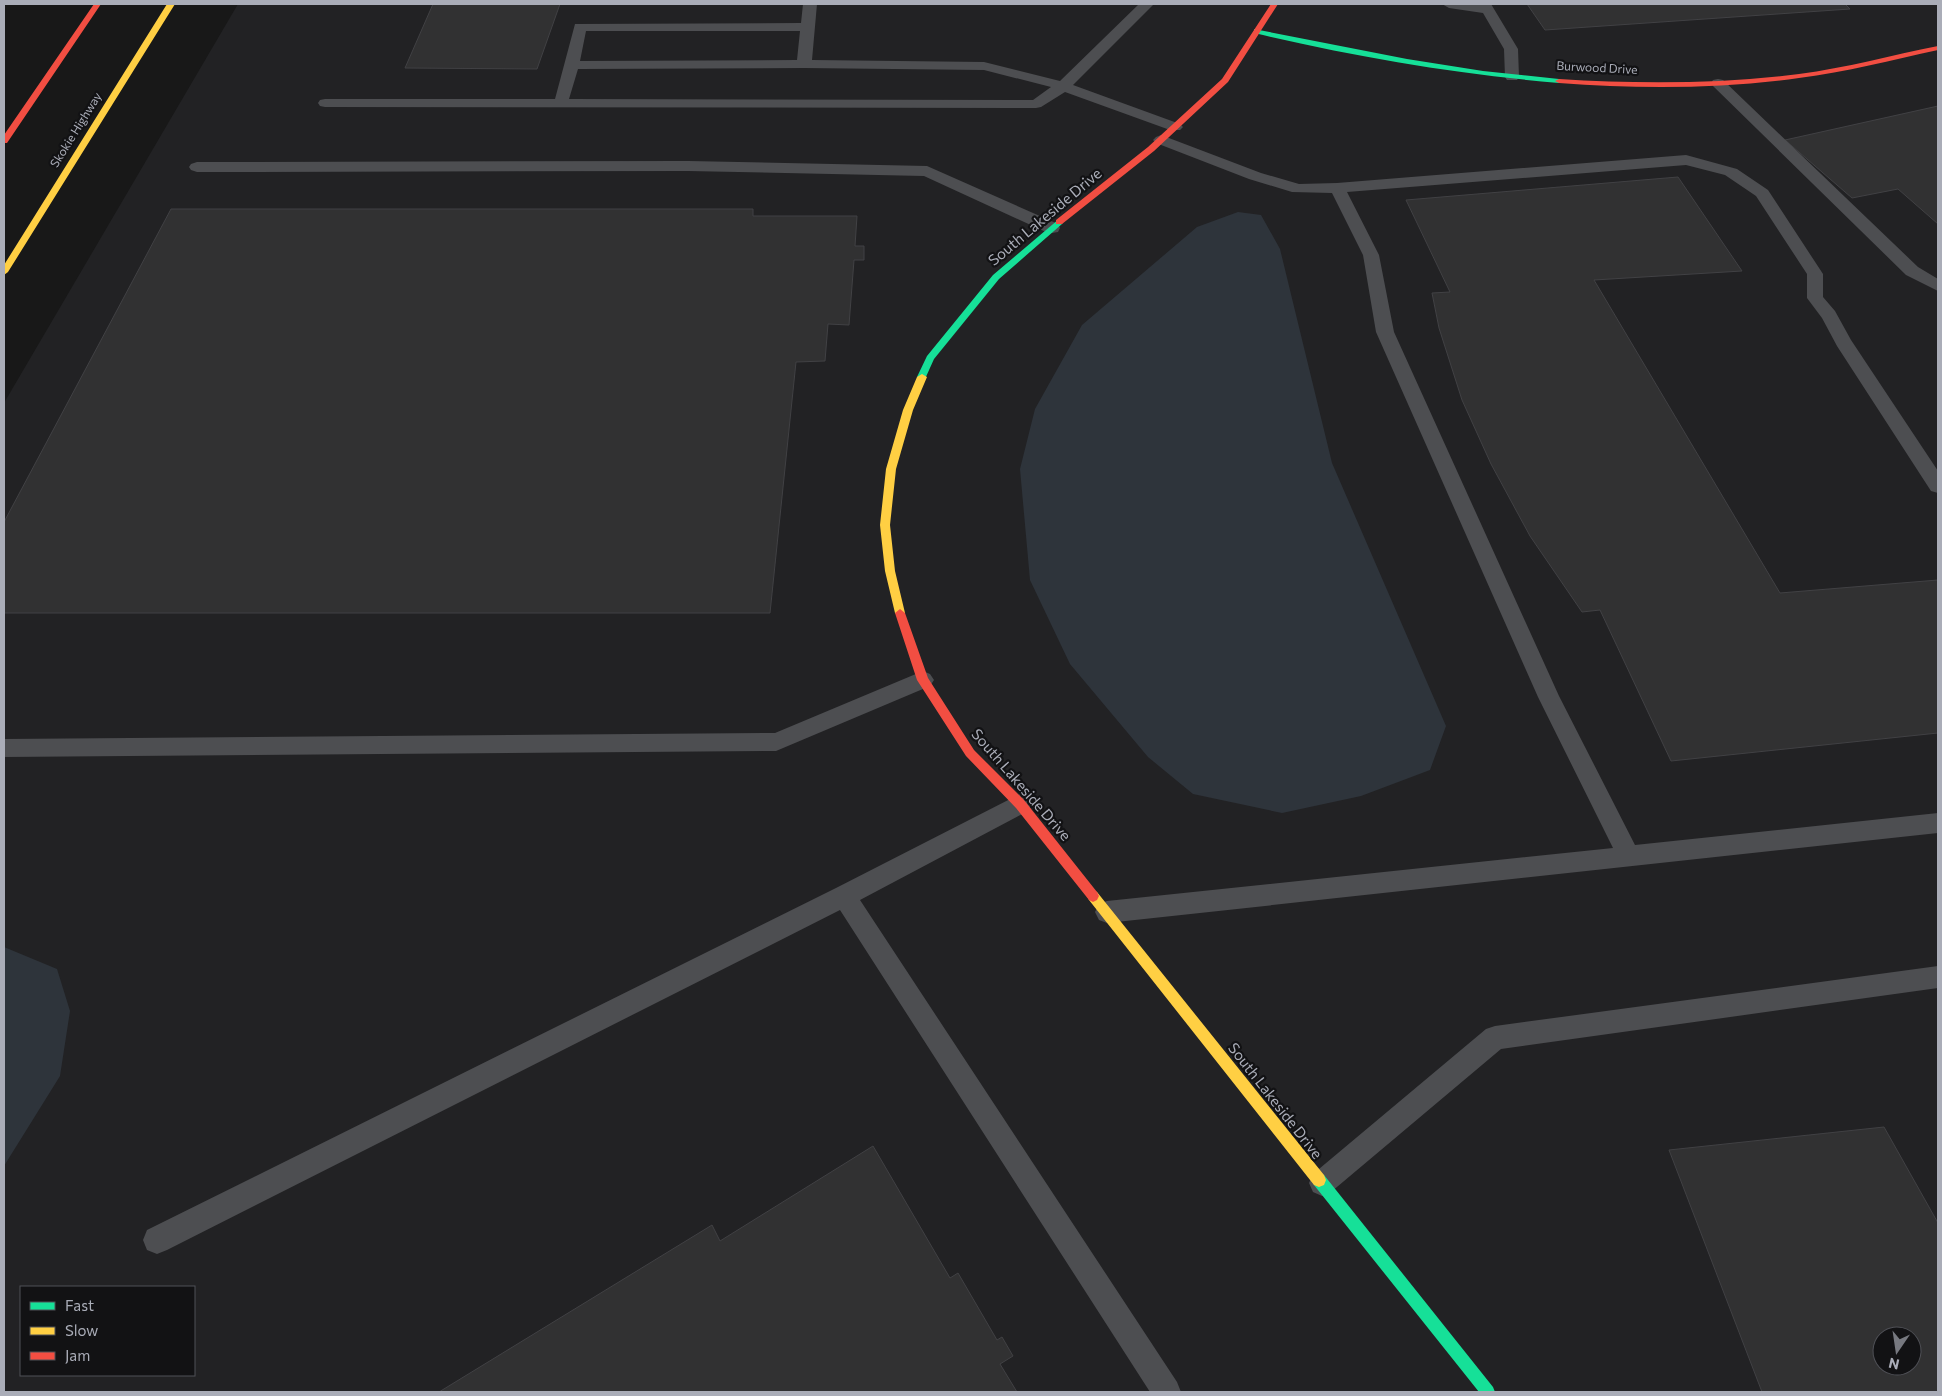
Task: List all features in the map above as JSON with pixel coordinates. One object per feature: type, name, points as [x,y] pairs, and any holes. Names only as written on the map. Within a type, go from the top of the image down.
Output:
[{"type":"main road","points":[[4,141],[97,4]]},
{"type":"main road","name":"Skokie Highway","points":[[4,272],[171,4]]},
{"type":"main road","name":"South Lakeside Drive","points":[[1274,4],[1225,80],[1160,140],[1052,228],[996,277],[930,358],[908,410],[891,469],[885,524],[890,571],[903,624],[923,680],[970,753],[1020,804],[1488,1392]]},
{"type":"main road","name":"Burwood Drive","points":[[1257,31],[1347,52],[1512,77],[1604,84],[1694,85],[1800,76],[1938,48]]},
{"type":"lane","points":[[804,64],[810,4]]},
{"type":"lane","points":[[325,103],[1036,104],[1064,86],[1147,4]]},
{"type":"lane","points":[[1450,4],[1486,7],[1511,49],[1512,77]]},
{"type":"lane","points":[[561,102],[572,66],[580,27],[808,27]]},
{"type":"lane","points":[[572,66],[804,64],[984,66],[1064,86],[1175,127]]},
{"type":"lane","points":[[1718,83],[1912,271],[1938,286]]},
{"type":"lane","points":[[1160,140],[1255,176],[1298,189],[1337,188],[1686,160],[1731,172],[1762,193],[1816,274],[1815,298],[1829,315],[1843,342],[1938,486]]},
{"type":"lane","points":[[197,167],[688,166],[927,171],[1052,228]]},
{"type":"lane","points":[[1337,188],[1371,255],[1386,332],[1549,697],[1629,857]]},
{"type":"lane","points":[[4,748],[776,742],[923,680]]},
{"type":"lane","points":[[157,1240],[844,896],[1020,804]]},
{"type":"lane","points":[[1107,912],[1938,823]]},
{"type":"lane","points":[[844,896],[1166,1392]]},
{"type":"lane","points":[[1322,1183],[1495,1038],[1938,977]]},
{"type":"shaded area","points":[[238,4],[1938,4],[1938,1392],[4,1392],[4,403]]},
{"type":"shaded area","points":[[1238,212],[1261,215],[1280,249],[1332,463],[1446,726],[1430,770],[1361,796],[1282,813],[1193,794],[1148,757],[1070,664],[1030,580],[1020,469],[1035,409],[1082,325],[1197,227]]},
{"type":"shaded area","points":[[4,947],[57,969],[70,1011],[60,1076],[4,1166]]},
{"type":"building","points":[[433,4],[560,4],[537,69],[405,68]]},
{"type":"building","points":[[1527,4],[1845,4],[1850,9],[1545,30]]},
{"type":"building","points":[[1938,106],[1938,224],[1898,189],[1852,198],[1785,140]]},
{"type":"building","points":[[1678,177],[1742,271],[1594,280],[1780,593],[1938,580],[1938,733],[1671,761],[1600,610],[1582,612],[1530,536],[1491,464],[1462,400],[1439,328],[1432,293],[1450,292],[1406,200]]},
{"type":"building","points":[[171,209],[753,209],[753,216],[857,216],[855,246],[864,246],[864,260],[854,260],[849,325],[828,324],[825,361],[796,362],[770,613],[4,613],[4,522]]},
{"type":"building","points":[[1884,1127],[1938,1223],[1938,1392],[1762,1392],[1669,1150]]},
{"type":"building","points":[[873,1146],[950,1278],[958,1273],[997,1340],[1002,1337],[1013,1356],[1000,1364],[1017,1392],[439,1392],[712,1225],[720,1241]]},
{"type":"traffic: fast","points":[[1257,31],[1407,62],[1559,81]]},
{"type":"traffic: fast","points":[[922,377],[930,358],[996,277],[1059,222]]},
{"type":"traffic: fast","points":[[1319,1180],[1488,1392]]},
{"type":"traffic: slow","points":[[4,272],[171,4]]},
{"type":"traffic: slow","points":[[900,613],[890,571],[885,525],[891,469],[908,410],[922,377]]},
{"type":"traffic: slow","points":[[1093,896],[1319,1180]]},
{"type":"traffic: jam","points":[[4,141],[97,4]]},
{"type":"traffic: jam","points":[[1059,222],[1151,149],[1225,80],[1274,4]]},
{"type":"traffic: jam","points":[[1559,81],[1604,84],[1694,85],[1800,76],[1938,48]]},
{"type":"traffic: jam","points":[[900,613],[923,680],[970,753],[1020,804],[1093,896]]}]
